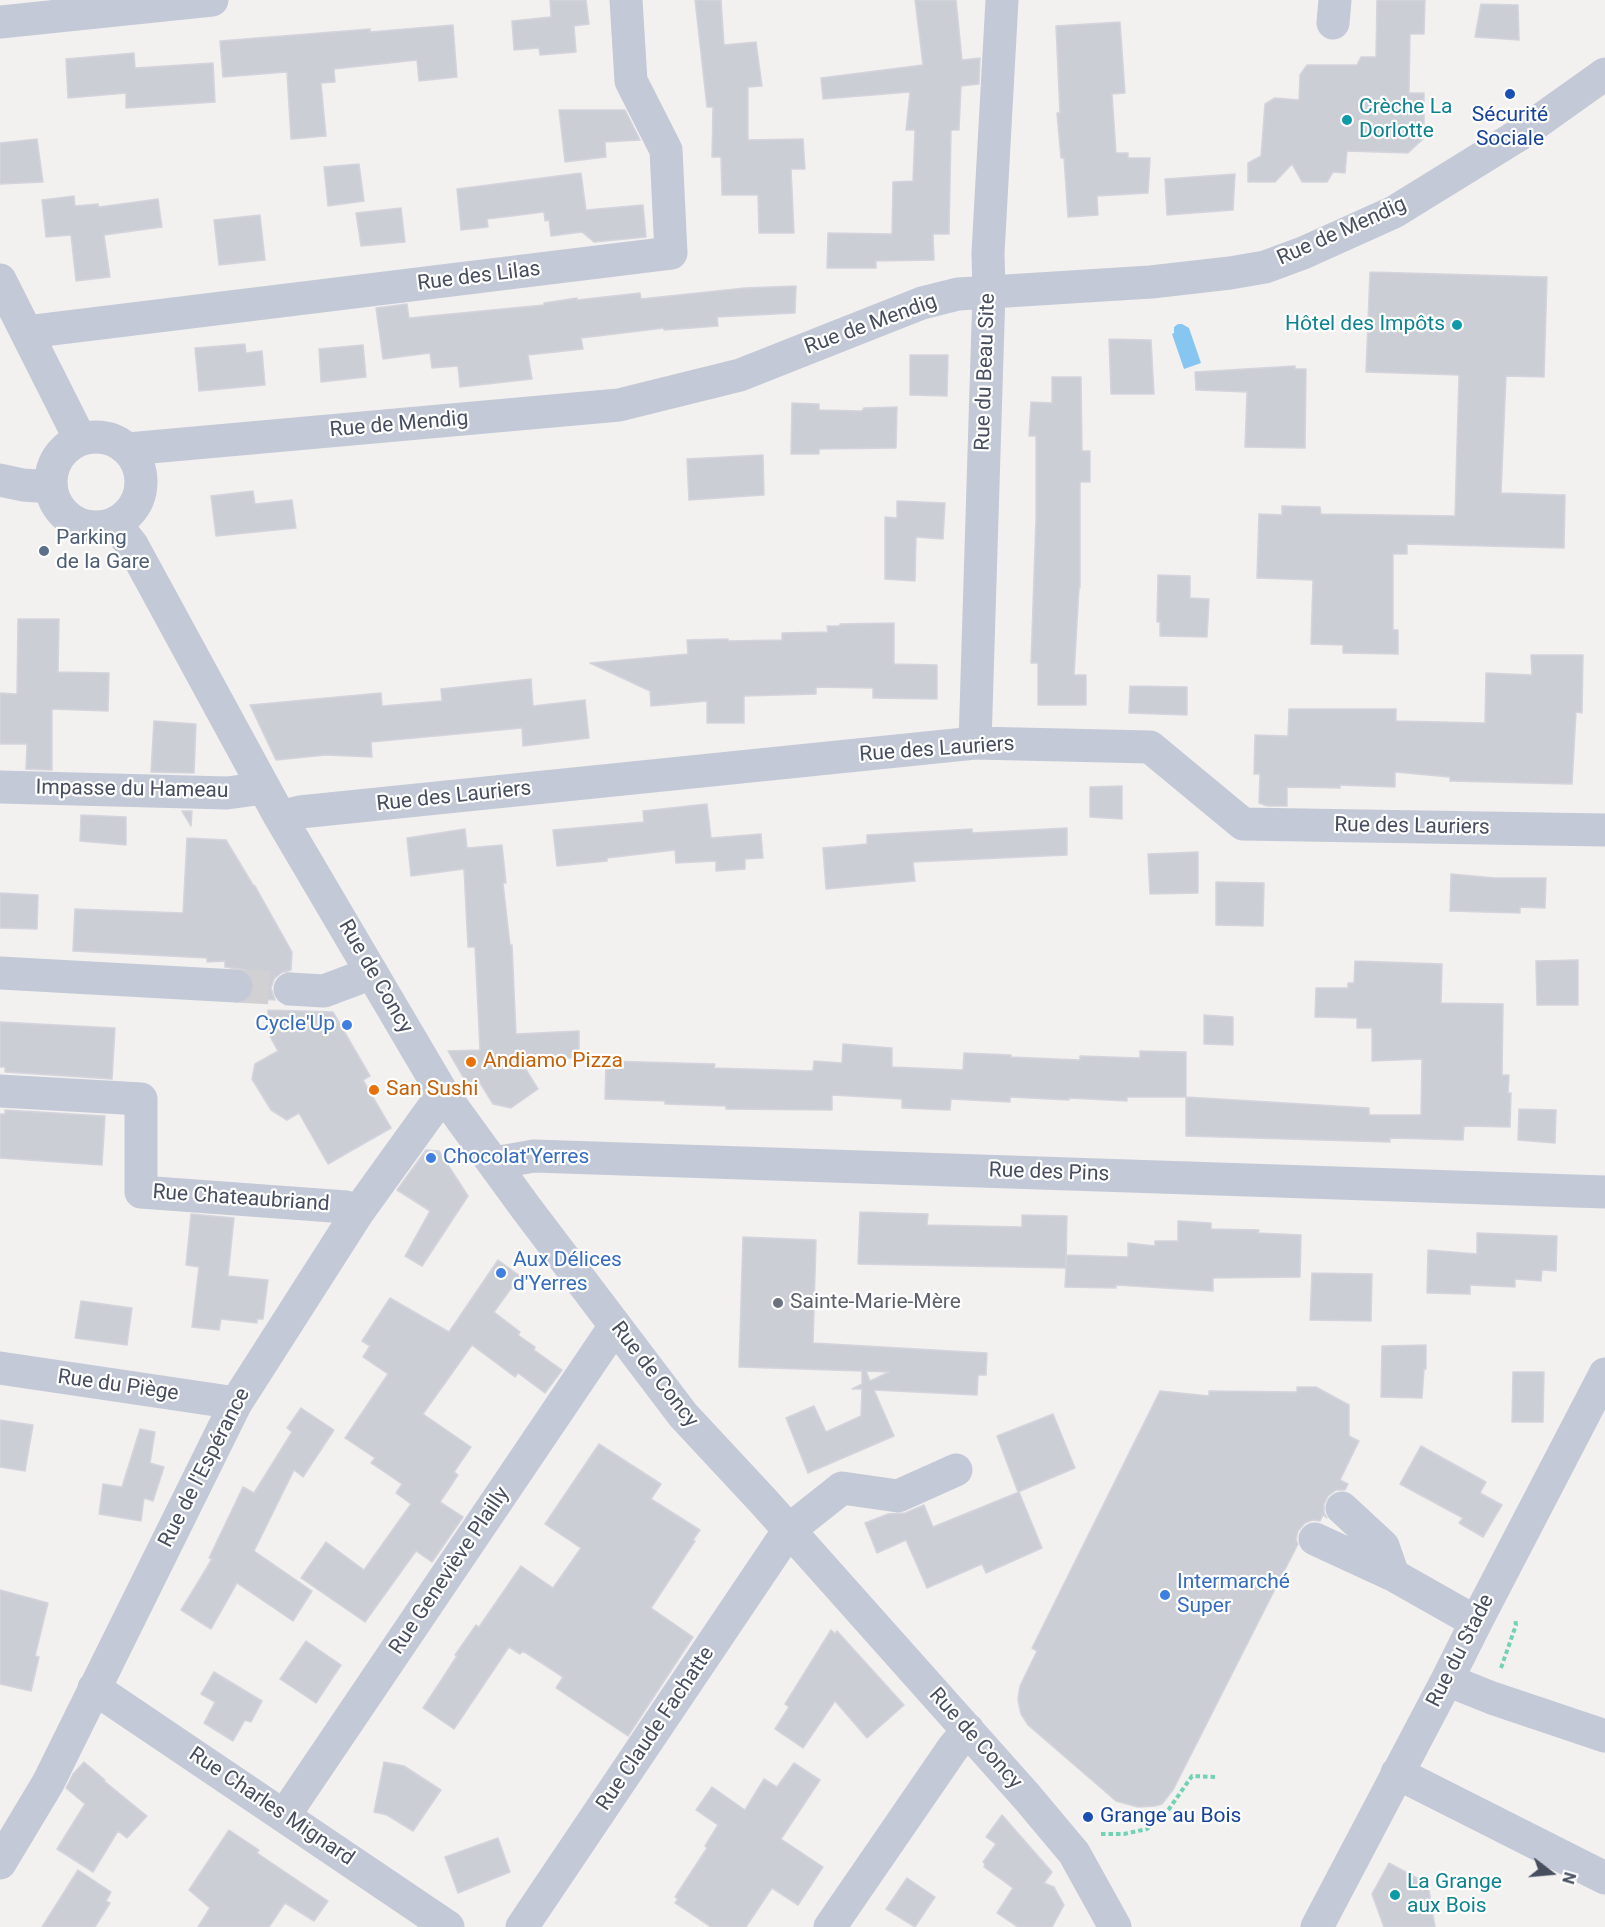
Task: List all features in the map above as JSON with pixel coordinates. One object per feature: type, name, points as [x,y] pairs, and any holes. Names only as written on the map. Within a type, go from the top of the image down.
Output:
[{"type":"street","points":[[0,22],[212,0]]},
{"type":"street","name":"Rue des Lilas","points":[[27,332],[671,253],[666,150],[631,81],[626,0]]},
{"type":"street","name":"Rue du Beau Site","points":[[975,743],[989,292],[988,253],[1002,0]]},
{"type":"street","name":"Rue de Mendig","points":[[128,450],[619,405],[740,375],[922,303],[958,294],[1151,282],[1265,267],[1303,253],[1394,212],[1522,133],[1605,74]]},
{"type":"street","points":[[0,280],[80,440]]},
{"type":"street","points":[[93,437],[117,442],[128,450],[140,472],[142,484],[134,508],[126,517],[105,527],[94,528],[70,520],[60,510],[51,487],[52,472],[58,458],[68,447],[80,440],[93,437]]},
{"type":"street","points":[[0,480],[23,485],[51,487]]},
{"type":"street","name":"Rue de Concy","points":[[115,524],[132,545],[280,817],[443,1094],[683,1415],[968,1730],[1074,1853],[1115,1927]]},
{"type":"street","name":"Rue des Lauriers","points":[[280,817],[300,812],[975,743],[1150,747],[1243,824],[1605,830]]},
{"type":"street","name":"Impasse du Hameau","points":[[0,787],[227,793],[264,788]]},
{"type":"street","points":[[0,973],[236,986]]},
{"type":"street","points":[[290,989],[324,991],[372,973]]},
{"type":"street","name":"Rue Chateaubriand","points":[[0,1091],[141,1099],[141,1192],[346,1207],[358,1212]]},
{"type":"street","name":"Rue de l'Espérance","points":[[0,1863],[48,1783],[236,1403],[358,1212],[443,1094]]},
{"type":"street","name":"Rue des Pins","points":[[494,1162],[534,1156],[1605,1192]]},
{"type":"street","name":"Rue Geneviève Plailly","points":[[284,1816],[615,1326]]},
{"type":"street","name":"Rue du Piège","points":[[0,1368],[236,1403]]},
{"type":"street","name":"Rue du Stade","points":[[1317,1927],[1605,1374]]},
{"type":"street","name":"Rue Claude Fachatte","points":[[522,1927],[789,1530],[843,1488],[898,1496],[956,1470]]},
{"type":"street","points":[[1342,1508],[1383,1546],[1393,1575]]},
{"type":"street","points":[[1316,1539],[1393,1575],[1476,1622]]},
{"type":"street","points":[[1447,1680],[1492,1698],[1605,1736]]},
{"type":"street","name":"Rue Charles Mignard","points":[[94,1688],[448,1927]]},
{"type":"street","points":[[830,1927],[953,1748],[968,1730]]},
{"type":"street","points":[[1397,1773],[1605,1878]]},
{"type":"path","points":[[1059,1836],[1124,1834],[1147,1829],[1169,1809],[1192,1776],[1216,1777]]},
{"type":"water","points":[[1178,324],[1189,328],[1201,363],[1184,369],[1172,334],[1174,327]]},
{"type":"building","points":[[550,0],[586,0],[589,24],[574,26],[576,52],[540,55],[539,48],[514,50],[512,21],[551,17]]},
{"type":"building","points":[[695,0],[721,0],[724,45],[756,42],[762,86],[748,87],[748,140],[803,139],[805,169],[791,169],[794,233],[759,233],[758,195],[722,195],[721,157],[712,157],[713,107],[707,107]]},
{"type":"building","points":[[915,0],[956,0],[962,60],[980,58],[979,84],[961,86],[959,130],[951,130],[949,234],[933,234],[934,260],[876,261],[876,268],[827,268],[828,233],[892,234],[893,182],[913,181],[915,130],[906,130],[910,92],[823,99],[821,78],[923,65]]},
{"type":"building","name":"Crèche La Dorlotte","points":[[1377,0],[1425,0],[1424,34],[1410,34],[1409,93],[1424,93],[1424,138],[1408,153],[1347,151],[1345,173],[1333,172],[1327,182],[1302,182],[1292,164],[1275,182],[1248,182],[1248,163],[1261,156],[1265,104],[1275,98],[1299,100],[1300,75],[1307,65],[1357,65],[1361,57],[1376,57]]},
{"type":"building","points":[[1481,4],[1518,5],[1519,40],[1475,37]]},
{"type":"building","points":[[1120,22],[1125,93],[1112,94],[1116,153],[1128,153],[1128,158],[1150,158],[1148,193],[1097,196],[1098,215],[1068,217],[1064,158],[1061,158],[1057,113],[1060,113],[1056,26]]},
{"type":"building","points":[[453,25],[457,77],[419,81],[417,60],[334,69],[335,82],[321,83],[326,136],[291,139],[287,72],[223,77],[220,41]]},
{"type":"building","points":[[134,53],[135,68],[213,63],[215,102],[126,108],[126,93],[68,98],[66,59]]},
{"type":"building","points":[[559,110],[625,110],[640,140],[605,142],[606,157],[565,162]]},
{"type":"building","points":[[37,139],[43,182],[0,184],[0,143]]},
{"type":"building","points":[[359,164],[364,201],[328,206],[324,167]]},
{"type":"building","points":[[581,173],[586,210],[643,205],[646,237],[594,242],[582,232],[551,236],[549,220],[545,221],[544,212],[487,219],[488,227],[461,230],[457,189]]},
{"type":"building","points":[[1235,174],[1233,210],[1167,215],[1165,179]]},
{"type":"building","points":[[74,196],[75,206],[98,204],[99,207],[158,199],[162,227],[104,235],[110,277],[76,281],[71,235],[46,237],[42,200]]},
{"type":"building","points":[[401,208],[405,242],[361,246],[356,213]]},
{"type":"building","points":[[260,215],[265,260],[219,265],[214,220]]},
{"type":"building","points":[[1370,272],[1547,277],[1544,377],[1506,376],[1501,493],[1565,495],[1564,548],[1407,544],[1407,554],[1393,554],[1393,630],[1398,630],[1398,654],[1343,653],[1343,645],[1311,644],[1313,580],[1257,578],[1259,514],[1282,515],[1282,506],[1320,507],[1321,514],[1455,516],[1459,375],[1366,372]]},
{"type":"building","points":[[796,286],[795,313],[717,317],[718,326],[664,330],[664,328],[581,338],[583,349],[528,355],[532,379],[460,387],[458,366],[432,368],[430,353],[383,359],[376,308],[407,304],[409,318],[544,305],[544,303],[577,298],[577,300],[640,293],[641,299],[745,288]]},
{"type":"building","points":[[1109,339],[1151,340],[1154,394],[1111,394]]},
{"type":"building","points":[[245,344],[246,353],[262,351],[265,385],[199,391],[195,348]]},
{"type":"building","points":[[363,345],[366,377],[321,382],[319,349]]},
{"type":"building","points":[[910,355],[948,355],[947,396],[910,395]]},
{"type":"building","points":[[1295,366],[1295,369],[1306,369],[1305,448],[1245,447],[1247,392],[1196,390],[1195,372]]},
{"type":"building","points":[[1052,377],[1081,377],[1082,451],[1090,451],[1090,482],[1080,482],[1080,588],[1074,675],[1086,675],[1086,705],[1038,705],[1038,663],[1031,663],[1036,519],[1036,436],[1029,436],[1031,402],[1052,403]]},
{"type":"building","points":[[792,403],[819,404],[819,410],[862,411],[864,408],[897,407],[896,448],[819,449],[819,454],[791,454]]},
{"type":"building","points":[[763,455],[764,495],[689,500],[687,459]]},
{"type":"building","points":[[253,491],[255,504],[292,500],[296,528],[216,536],[211,496]]},
{"type":"building","points":[[897,501],[945,503],[943,539],[916,537],[915,581],[885,579],[885,517],[897,518]]},
{"type":"building","points":[[1158,575],[1190,576],[1190,598],[1209,599],[1207,637],[1160,636],[1160,622],[1157,622]]},
{"type":"building","points":[[18,619],[59,619],[58,672],[109,673],[108,711],[52,709],[52,770],[26,769],[27,744],[0,744],[0,693],[17,694]]},
{"type":"building","points":[[894,623],[894,664],[937,665],[937,699],[873,698],[873,688],[816,687],[816,694],[744,696],[744,723],[707,723],[707,701],[651,706],[650,691],[590,663],[688,654],[687,640],[782,640],[782,633],[828,632],[827,626],[840,626],[840,624]]},
{"type":"building","points":[[1531,655],[1583,655],[1582,713],[1576,712],[1572,784],[1450,781],[1450,777],[1395,772],[1395,787],[1340,785],[1340,788],[1287,787],[1287,806],[1267,806],[1259,803],[1260,774],[1254,774],[1255,735],[1288,736],[1289,709],[1396,709],[1396,721],[1485,723],[1486,673],[1532,675]]},
{"type":"building","points":[[531,679],[533,706],[585,700],[589,738],[523,746],[522,728],[371,742],[372,757],[326,755],[276,760],[250,705],[381,693],[382,706],[442,701],[441,689]]},
{"type":"building","points":[[1130,686],[1187,687],[1187,715],[1129,713]]},
{"type":"building","points":[[154,721],[196,724],[194,773],[151,772]]},
{"type":"building","points":[[1122,786],[1122,819],[1090,817],[1090,787]]},
{"type":"building","points":[[707,804],[711,838],[761,834],[763,858],[745,859],[745,869],[716,871],[716,861],[676,863],[675,850],[557,866],[553,830],[644,822],[643,811]]},
{"type":"building","points":[[182,811],[192,811],[191,826]]},
{"type":"building","points":[[81,815],[126,817],[126,845],[80,841]]},
{"type":"building","points":[[1067,828],[1067,855],[913,862],[915,881],[826,889],[823,848],[867,844],[867,835],[972,829],[972,833]]},
{"type":"building","points":[[465,829],[467,848],[502,845],[506,883],[503,883],[510,945],[512,945],[516,1034],[579,1031],[579,1058],[519,1058],[538,1089],[511,1108],[493,1104],[477,1078],[467,1084],[448,1051],[480,1050],[475,947],[468,947],[464,869],[411,876],[407,838]]},
{"type":"building","points":[[187,838],[226,840],[292,952],[291,970],[281,973],[274,979],[271,988],[275,1000],[249,998],[255,988],[252,977],[246,970],[225,967],[225,961],[207,962],[207,958],[73,951],[75,909],[183,913]]},
{"type":"building","points":[[1198,852],[1198,893],[1150,894],[1148,854]]},
{"type":"building","points":[[1451,874],[1495,878],[1546,878],[1545,908],[1520,907],[1520,913],[1450,911]]},
{"type":"building","points":[[1216,882],[1264,883],[1263,926],[1216,925]]},
{"type":"building","points":[[0,893],[38,895],[37,929],[0,928]]},
{"type":"building","points":[[1578,960],[1578,1005],[1537,1005],[1536,961]]},
{"type":"building","points":[[1355,961],[1442,964],[1441,1003],[1503,1004],[1502,1075],[1509,1075],[1510,1127],[1464,1126],[1463,1140],[1390,1138],[1390,1142],[1186,1136],[1186,1097],[1369,1108],[1369,1115],[1421,1115],[1422,1059],[1372,1061],[1372,1028],[1357,1028],[1357,1018],[1315,1017],[1316,988],[1348,988],[1348,983],[1354,983]]},
{"type":"building","points":[[268,1010],[333,1012],[370,1076],[363,1080],[391,1128],[328,1164],[299,1113],[287,1120],[271,1110],[252,1079],[255,1064],[278,1051],[267,1031]]},
{"type":"building","points":[[1204,1015],[1233,1017],[1233,1045],[1204,1044]]},
{"type":"building","points":[[0,1022],[115,1028],[112,1079],[5,1072],[5,1067],[0,1067]]},
{"type":"building","points":[[843,1044],[892,1048],[892,1067],[963,1070],[964,1053],[1080,1060],[1080,1056],[1140,1058],[1140,1051],[1186,1052],[1186,1097],[1127,1097],[1127,1101],[1010,1097],[1010,1102],[951,1099],[950,1110],[902,1108],[902,1099],[832,1095],[832,1110],[726,1109],[726,1106],[605,1099],[606,1061],[715,1064],[714,1068],[813,1071],[814,1061],[842,1063]]},
{"type":"building","points":[[1519,1109],[1556,1110],[1555,1143],[1518,1140]]},
{"type":"building","points":[[5,1110],[105,1116],[102,1165],[0,1158],[0,1114],[5,1114]]},
{"type":"building","points":[[426,1150],[439,1151],[468,1196],[422,1266],[405,1256],[430,1211],[397,1190]]},
{"type":"building","points":[[860,1212],[928,1214],[927,1225],[1022,1227],[1022,1215],[1067,1216],[1066,1255],[1128,1257],[1128,1243],[1155,1246],[1155,1241],[1178,1241],[1178,1221],[1211,1223],[1211,1229],[1259,1230],[1258,1233],[1301,1235],[1300,1277],[1213,1278],[1213,1291],[1116,1285],[1116,1288],[1065,1287],[1066,1268],[858,1264]]},
{"type":"building","points":[[191,1214],[234,1218],[228,1276],[268,1280],[263,1319],[257,1319],[257,1323],[221,1319],[219,1330],[192,1327],[199,1267],[186,1265]]},
{"type":"building","points":[[1477,1233],[1557,1236],[1556,1271],[1542,1270],[1541,1281],[1515,1279],[1515,1287],[1470,1285],[1470,1294],[1427,1293],[1428,1250],[1477,1254]]},
{"type":"building","points":[[743,1237],[816,1240],[813,1343],[987,1353],[986,1375],[978,1375],[977,1395],[874,1390],[894,1436],[808,1473],[786,1418],[814,1406],[826,1432],[861,1416],[862,1389],[852,1389],[862,1384],[862,1371],[739,1367]],"holes":[[[866,1371],[889,1372],[870,1381]]]},
{"type":"building","points":[[498,1260],[520,1276],[494,1312],[520,1332],[518,1335],[535,1347],[534,1350],[562,1370],[545,1393],[518,1373],[515,1377],[472,1345],[423,1414],[471,1447],[454,1472],[458,1475],[440,1502],[463,1517],[432,1562],[416,1551],[365,1622],[301,1578],[326,1542],[364,1570],[411,1504],[396,1493],[402,1484],[371,1463],[375,1458],[345,1438],[388,1374],[363,1357],[370,1346],[362,1341],[390,1298],[449,1332]]},
{"type":"building","points":[[1312,1273],[1372,1274],[1371,1321],[1310,1320]]},
{"type":"building","points":[[81,1301],[132,1308],[127,1345],[75,1338]]},
{"type":"building","points":[[1426,1345],[1426,1369],[1424,1369],[1422,1398],[1381,1397],[1382,1346]]},
{"type":"building","points":[[1513,1372],[1544,1372],[1543,1422],[1512,1422]]},
{"type":"building","name":"Intermarché Super","points":[[1297,1387],[1316,1387],[1349,1405],[1349,1436],[1359,1441],[1340,1480],[1348,1484],[1345,1490],[1336,1490],[1328,1496],[1324,1504],[1324,1513],[1327,1518],[1323,1515],[1320,1521],[1313,1520],[1305,1523],[1298,1531],[1296,1540],[1298,1544],[1173,1790],[1162,1804],[1155,1806],[1138,1807],[1116,1801],[1028,1725],[1021,1714],[1018,1700],[1020,1686],[1037,1651],[1032,1648],[1160,1391],[1209,1396],[1209,1391],[1297,1392]]},
{"type":"building","points":[[301,1408],[334,1430],[303,1477],[294,1470],[254,1551],[312,1591],[293,1621],[237,1583],[211,1629],[181,1610],[212,1559],[209,1558],[243,1487],[254,1493],[292,1432],[287,1428]]},
{"type":"building","points":[[1053,1414],[1075,1468],[1018,1492],[997,1436]]},
{"type":"building","points":[[0,1420],[33,1425],[25,1471],[0,1467]]},
{"type":"building","points":[[140,1429],[155,1432],[150,1463],[164,1467],[153,1501],[144,1498],[141,1521],[99,1514],[103,1484],[122,1487]]},
{"type":"building","points":[[599,1444],[661,1484],[651,1499],[700,1530],[651,1608],[693,1637],[628,1736],[556,1688],[563,1677],[523,1651],[520,1654],[509,1647],[454,1729],[423,1708],[457,1656],[455,1655],[476,1625],[479,1627],[521,1566],[553,1588],[581,1548],[545,1524]]},
{"type":"building","points":[[1421,1446],[1486,1482],[1480,1493],[1502,1505],[1483,1537],[1459,1523],[1463,1518],[1400,1484]]},
{"type":"building","points":[[1019,1492],[1042,1548],[986,1573],[982,1564],[927,1588],[906,1540],[877,1553],[865,1523],[888,1514],[905,1513],[924,1505],[933,1527]]},
{"type":"building","points":[[0,1590],[48,1603],[35,1656],[39,1657],[31,1691],[0,1684]]},
{"type":"building","points":[[831,1630],[835,1634],[837,1631],[904,1705],[867,1738],[835,1701],[803,1748],[775,1729],[789,1707],[785,1704]]},
{"type":"building","points":[[306,1641],[341,1665],[316,1703],[280,1679]]},
{"type":"building","points":[[214,1672],[262,1701],[251,1722],[245,1720],[233,1741],[204,1723],[215,1702],[201,1694]]},
{"type":"building","points":[[84,1762],[147,1816],[127,1838],[118,1831],[93,1872],[57,1849],[85,1804],[66,1788],[73,1774]]},
{"type":"building","points":[[384,1762],[404,1766],[441,1790],[413,1831],[387,1815],[374,1812]]},
{"type":"building","points":[[794,1763],[820,1780],[781,1839],[823,1867],[798,1905],[772,1888],[746,1927],[711,1927],[675,1903],[678,1899],[675,1897],[707,1848],[705,1846],[718,1825],[696,1810],[712,1787],[745,1810],[764,1779],[777,1787]]},
{"type":"building","points":[[1002,1815],[1052,1872],[1044,1883],[1054,1887],[1064,1905],[1052,1927],[1018,1927],[997,1913],[1013,1888],[984,1867],[983,1862],[996,1844],[986,1837]]},
{"type":"building","points":[[229,1830],[259,1850],[257,1853],[328,1901],[314,1921],[285,1903],[269,1927],[198,1927],[210,1908],[189,1890]]},
{"type":"building","points":[[498,1838],[510,1872],[458,1893],[445,1857]]},
{"type":"building","name":"La Grange aux Bois","points":[[1389,1863],[1428,1884],[1435,1927],[1384,1927],[1372,1894]]},
{"type":"building","points":[[78,1870],[111,1892],[106,1901],[110,1903],[95,1927],[42,1927]]},
{"type":"building","points":[[907,1878],[935,1897],[915,1927],[886,1909]]},
{"type":"tunnel","points":[[236,986],[290,989]]},
{"type":"place","name":"Sécurité Sociale","points":[[1510,94]]},
{"type":"place","name":"Crèche La Dorlotte","points":[[1347,120]]},
{"type":"place","name":"Hôtel des Impôts","points":[[1457,325]]},
{"type":"place","name":"Parking de la Gare","points":[[44,551]]},
{"type":"place","name":"Cycle'Up","points":[[347,1025]]},
{"type":"place","name":"Andiamo Pizza","points":[[471,1062]]},
{"type":"place","name":"San Sushi","points":[[374,1090]]},
{"type":"place","name":"Chocolat'Yerres","points":[[431,1158]]},
{"type":"place","name":"Aux Délices d'Yerres","points":[[501,1273]]},
{"type":"place","name":"Sainte-Marie-Mère","points":[[778,1303]]},
{"type":"place","name":"Intermarché Super","points":[[1165,1595]]},
{"type":"place","name":"Grange au Bois","points":[[1088,1817]]},
{"type":"place","name":"La Grange aux Bois","points":[[1395,1895]]}]
